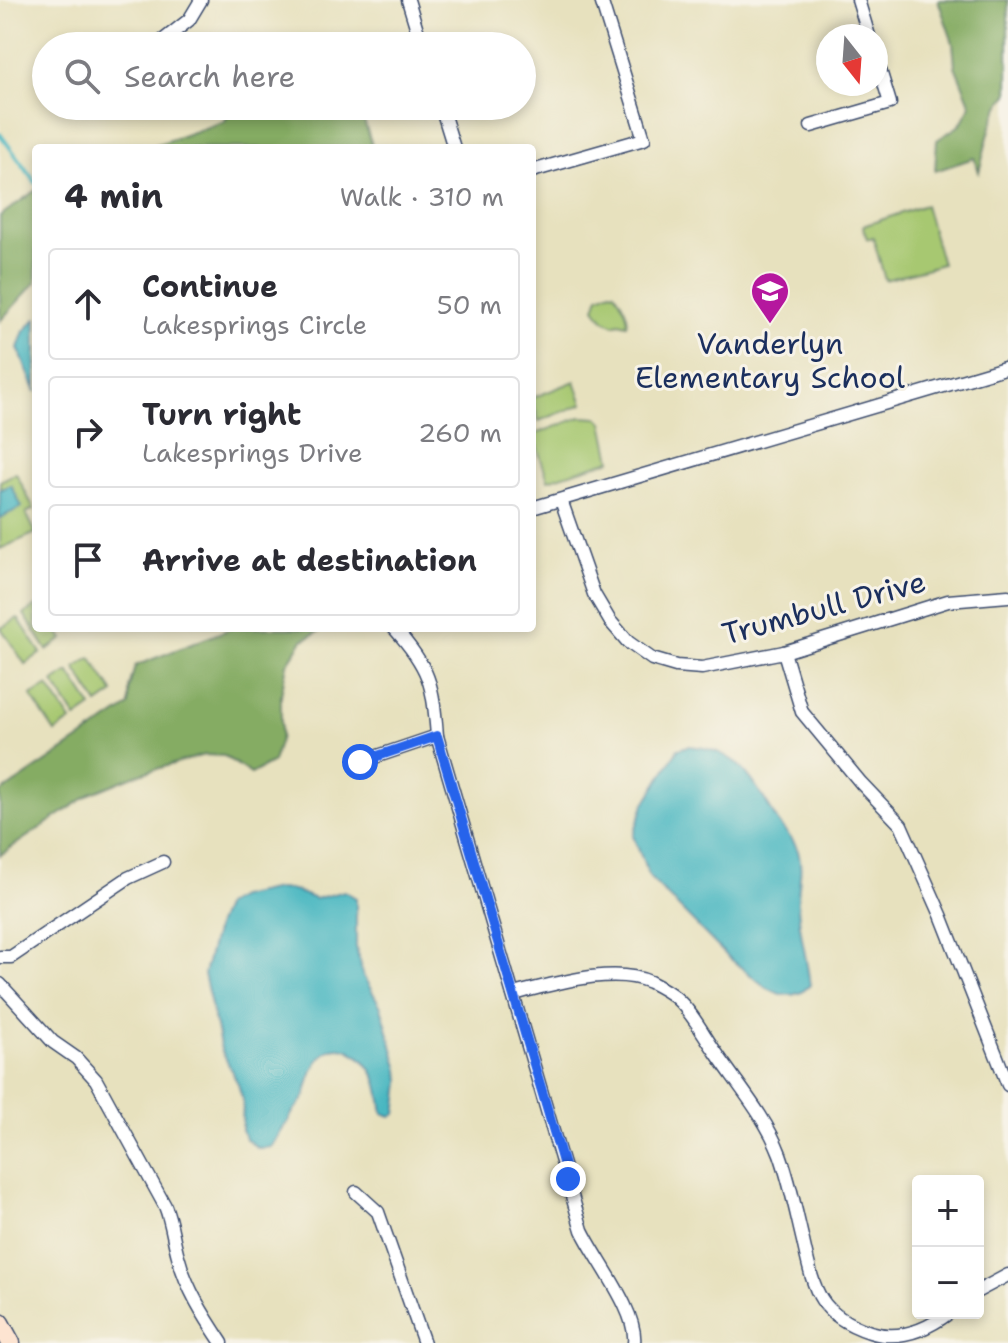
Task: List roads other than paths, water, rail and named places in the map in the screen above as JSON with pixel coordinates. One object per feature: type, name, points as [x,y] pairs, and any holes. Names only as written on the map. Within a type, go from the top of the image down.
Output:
[{"type":"street","points":[[174,32],[189,20],[201,0]]},
{"type":"street","points":[[408,0],[418,32]]},
{"type":"street","points":[[536,170],[644,139],[601,0]]},
{"type":"street","points":[[858,0],[865,24]]},
{"type":"street","points":[[811,126],[890,103],[888,96]]},
{"type":"street","points":[[445,120],[453,144]]},
{"type":"street","points":[[536,507],[1008,367]]},
{"type":"street","name":"Trumbull Drive","points":[[561,500],[594,594],[610,621],[628,642],[652,659],[676,666],[702,668],[784,652],[948,601],[1008,596]]},
{"type":"street","points":[[398,632],[429,675],[437,736],[582,1230],[625,1305],[635,1332],[634,1343]]},
{"type":"street","points":[[784,652],[802,712],[861,783],[901,825],[941,915],[1008,1085]]},
{"type":"street","points":[[360,762],[437,736]]},
{"type":"street","points":[[0,957],[11,957],[128,878],[163,862]]},
{"type":"street","points":[[513,994],[580,979],[615,976],[650,982],[676,997],[766,1126],[779,1150],[812,1286],[831,1312],[852,1326],[895,1335],[917,1332],[939,1319]]},
{"type":"street","points":[[0,984],[53,1042],[76,1058],[96,1080],[165,1206],[173,1224],[185,1277],[203,1316],[222,1343]]},
{"type":"street","points":[[356,1192],[378,1212],[424,1343]]},
{"type":"street","points":[[984,1288],[1008,1275]]},
{"type":"street","points":[[0,1323],[11,1343]]},
{"type":"water","points":[[32,323],[32,382],[18,348],[24,331]]},
{"type":"water","points":[[11,485],[22,507],[0,518],[0,490]]},
{"type":"water","points":[[688,746],[720,753],[743,769],[796,847],[800,858],[799,915],[810,985],[802,992],[780,994],[767,988],[728,957],[650,878],[633,836],[644,805],[678,749]]},
{"type":"water","points":[[277,889],[293,890],[315,899],[344,891],[356,898],[356,947],[362,974],[381,1007],[400,1082],[396,1114],[383,1113],[378,1085],[364,1061],[349,1050],[333,1049],[315,1065],[303,1100],[271,1147],[258,1148],[245,1138],[242,1130],[243,1101],[221,1049],[204,974],[225,905],[239,897]]},
{"type":"waterway","points":[[0,134],[32,178]]},
{"type":"place","name":"Vanderlyn Elementary School","points":[[770,325]]}]
